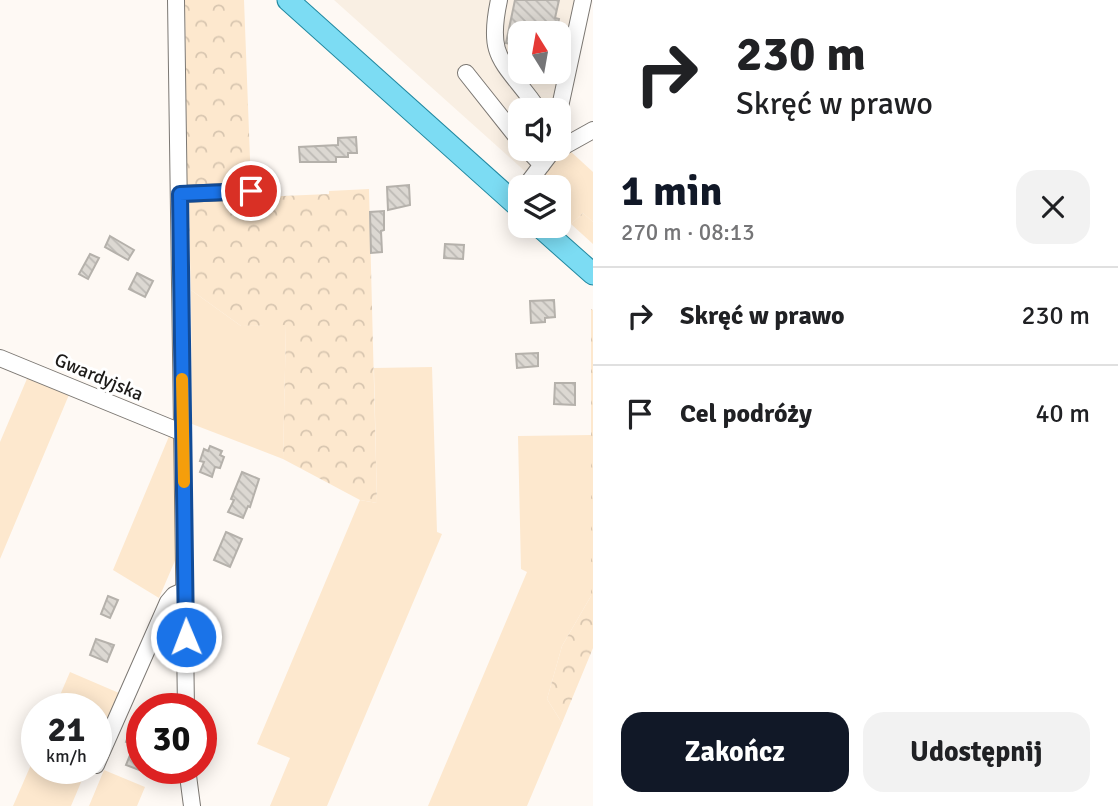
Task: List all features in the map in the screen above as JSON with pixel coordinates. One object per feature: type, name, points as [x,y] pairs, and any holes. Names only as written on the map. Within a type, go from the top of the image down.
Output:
[{"type":"main road","points":[[288,0],[508,189]]},
{"type":"main road","points":[[552,238],[593,274]]},
{"type":"street","points":[[176,0],[186,693]]},
{"type":"street","points":[[499,0],[495,22],[495,47],[530,98]]},
{"type":"street","points":[[562,98],[583,0]]},
{"type":"street","points":[[466,74],[508,126]]},
{"type":"street","points":[[571,143],[593,130]]},
{"type":"street","points":[[180,194],[251,191]]},
{"type":"street","name":"Gwardyjska","points":[[0,358],[183,433]]},
{"type":"street","points":[[112,729],[168,602],[174,595],[185,590]]},
{"type":"street","points":[[189,784],[192,806]]},
{"type":"shaded area","points":[[334,0],[576,0],[571,22],[508,21],[508,84],[557,84],[554,98],[508,98],[508,156]]},
{"type":"shaded area","points":[[514,161],[534,161],[528,174]]},
{"type":"green space","points":[[185,0],[244,0],[251,185],[187,187]]},
{"type":"green space","points":[[571,152],[593,172],[593,222],[583,213],[571,224],[571,175],[545,175],[556,161],[571,161]]},
{"type":"green space","points":[[369,189],[377,503],[360,500],[283,459],[286,325],[241,326],[191,290],[188,200],[329,194],[329,191]]},
{"type":"green space","points":[[583,213],[593,222],[593,244],[571,224]]},
{"type":"green space","points":[[191,290],[241,326],[286,324],[283,459],[192,424]]},
{"type":"green space","points":[[591,309],[593,648],[562,723],[547,699],[562,646],[591,596]]},
{"type":"green space","points":[[432,367],[437,532],[442,534],[327,806],[270,806],[290,758],[257,744],[360,500],[377,503],[374,368]]},
{"type":"green space","points":[[29,374],[71,390],[0,559],[0,442]]},
{"type":"green space","points":[[170,434],[178,440],[180,549],[159,598],[113,570]]},
{"type":"green space","points":[[591,435],[591,596],[562,646],[547,699],[562,723],[527,806],[428,806],[527,572],[521,569],[518,436]]},
{"type":"green space","points":[[70,672],[119,693],[112,709],[112,693],[61,693]]},
{"type":"green space","points":[[112,773],[126,779],[126,784],[145,787],[137,806],[89,806],[98,784],[112,784]]},
{"type":"green space","points":[[23,784],[80,784],[71,806],[13,806]]},
{"type":"building","points":[[515,0],[559,0],[555,18],[559,21],[511,21]]},
{"type":"building","points":[[356,137],[357,153],[348,153],[348,157],[336,157],[336,162],[300,162],[299,147],[338,145],[338,138]]},
{"type":"building","points":[[409,185],[410,205],[388,210],[387,187]]},
{"type":"building","points":[[384,211],[382,252],[371,253],[370,212]]},
{"type":"building","points":[[110,236],[134,250],[128,260],[105,247]]},
{"type":"building","points":[[445,244],[464,245],[463,259],[444,258]]},
{"type":"building","points":[[90,254],[99,258],[88,279],[79,274]]},
{"type":"building","points":[[137,273],[153,281],[145,297],[129,289]]},
{"type":"building","points":[[554,300],[555,317],[545,318],[545,322],[531,323],[530,301]]},
{"type":"building","points":[[538,353],[538,366],[517,368],[516,354]]},
{"type":"building","points":[[555,383],[575,383],[575,405],[554,404]]},
{"type":"building","points":[[210,446],[222,451],[220,455],[224,457],[220,468],[215,467],[212,477],[200,472],[204,462],[200,461],[204,449],[208,451]]},
{"type":"building","points":[[242,472],[259,479],[250,507],[248,506],[243,518],[228,512]]},
{"type":"building","points":[[226,532],[242,539],[230,567],[214,560]]},
{"type":"building","points":[[108,596],[118,600],[110,618],[101,614]]},
{"type":"building","points":[[96,639],[114,645],[107,662],[90,655]]},
{"type":"slow traffic","points":[[182,379],[184,482]]},
{"type":"route","points":[[186,637],[180,194],[251,191]]}]
